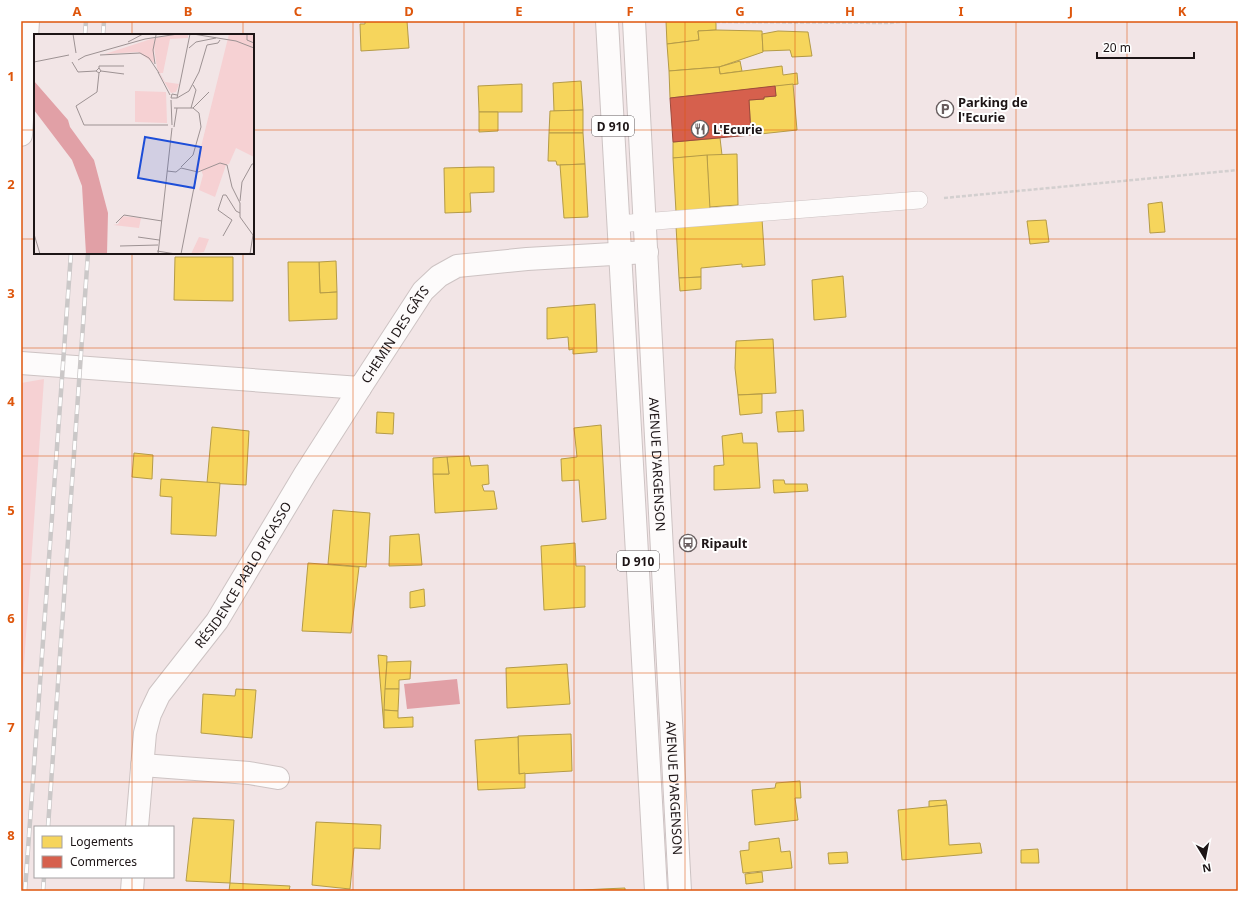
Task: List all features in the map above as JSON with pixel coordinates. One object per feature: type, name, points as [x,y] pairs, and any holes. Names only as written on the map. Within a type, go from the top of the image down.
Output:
[{"type":"main road","points":[[21,135],[28,21]]},
{"type":"main road","name":"D 910","points":[[607,21],[618,227]]},
{"type":"main road","name":"D 910","points":[[634,21],[645,225]]},
{"type":"main road","name":"AVENUE D'ARGENSON","points":[[645,225],[680,891]]},
{"type":"main road","name":"AVENUE D'ARGENSON","points":[[618,227],[656,891]]},
{"type":"main road","name":"CHEMIN DES GÂTS","points":[[21,363],[360,388],[423,291],[439,276],[457,266],[491,262],[647,252]]},
{"type":"main road","name":"RÉSIDENCE PABLO PICASSO","points":[[137,826],[145,733],[150,714],[159,695],[217,621],[301,480],[360,388]]},
{"type":"main road","points":[[142,765],[249,773],[278,778]]},
{"type":"main road","points":[[132,891],[133,878]]},
{"type":"lane","points":[[618,227],[919,200]]},
{"type":"path","points":[[716,22],[909,21]]},
{"type":"path","points":[[919,200],[1238,170]]},
{"type":"shaded area","points":[[44,379],[21,707],[21,383]]},
{"type":"shaded area","points":[[457,679],[460,704],[407,709],[404,684]]},
{"type":"building: Logements","points":[[365,21],[407,21],[409,48],[361,51],[360,24],[365,24]]},
{"type":"building: Logements","points":[[666,21],[716,21],[716,30],[698,31],[699,40],[667,44]]},
{"type":"building: Logements","points":[[698,31],[762,31],[763,52],[719,67],[669,71],[667,44],[699,40]]},
{"type":"building: Logements","points":[[778,31],[808,32],[812,56],[792,57],[790,50],[763,51],[762,34]]},
{"type":"building: Logements","points":[[740,61],[742,71],[720,74],[719,67]]},
{"type":"building: Logements","points":[[782,66],[783,75],[797,73],[798,84],[670,98],[669,71],[719,67],[720,74]]},
{"type":"building: Logements","points":[[581,81],[583,110],[554,111],[553,83]]},
{"type":"building: Logements","points":[[522,84],[522,112],[479,112],[478,86]]},
{"type":"building: Logements","points":[[793,84],[797,130],[751,135],[749,100],[764,99],[764,97],[776,96],[775,86]]},
{"type":"building: Logements","points":[[583,110],[583,133],[549,133],[550,111]]},
{"type":"building: Logements","points":[[479,112],[498,112],[498,131],[479,132]]},
{"type":"building: Logements","points":[[549,133],[583,133],[585,164],[557,165],[556,161],[548,161]]},
{"type":"building: Logements","points":[[720,138],[722,155],[673,158],[673,142]]},
{"type":"building: Logements","points":[[737,154],[738,205],[709,207],[707,155]]},
{"type":"building: Logements","points":[[707,155],[710,209],[676,212],[673,158]]},
{"type":"building: Logements","points":[[585,164],[588,217],[564,218],[560,165]]},
{"type":"building: Logements","points":[[494,167],[494,192],[470,193],[471,212],[445,213],[444,168]]},
{"type":"building: Logements","points":[[1162,202],[1165,232],[1150,233],[1148,204]]},
{"type":"building: Logements","points":[[762,219],[765,265],[742,267],[742,264],[701,268],[701,277],[679,278],[676,226]]},
{"type":"building: Logements","points":[[1046,220],[1049,242],[1030,244],[1027,221]]},
{"type":"building: Logements","points":[[175,257],[233,257],[233,301],[174,300]]},
{"type":"building: Logements","points":[[336,261],[337,292],[320,293],[319,262]]},
{"type":"building: Logements","points":[[288,262],[319,262],[320,293],[337,292],[337,319],[289,321]]},
{"type":"building: Logements","points":[[843,276],[846,317],[814,320],[812,280]]},
{"type":"building: Logements","points":[[701,277],[701,289],[680,291],[679,278]]},
{"type":"building: Logements","points":[[595,304],[597,352],[573,354],[573,349],[569,350],[568,337],[547,339],[547,308]]},
{"type":"building: Logements","points":[[773,339],[776,393],[738,395],[735,368],[736,341]]},
{"type":"building: Logements","points":[[762,394],[762,413],[740,415],[738,395]]},
{"type":"building: Logements","points":[[803,410],[804,431],[778,432],[776,412]]},
{"type":"building: Logements","points":[[377,412],[394,413],[393,434],[376,433]]},
{"type":"building: Logements","points":[[601,425],[606,519],[582,522],[579,480],[562,481],[561,459],[577,457],[574,428]]},
{"type":"building: Logements","points":[[212,427],[249,431],[246,485],[207,483]]},
{"type":"building: Logements","points":[[742,433],[743,443],[757,443],[760,488],[714,490],[714,466],[724,465],[722,436]]},
{"type":"building: Logements","points":[[134,453],[153,455],[152,479],[132,477]]},
{"type":"building: Logements","points":[[469,456],[471,466],[488,465],[489,484],[482,485],[484,491],[494,491],[497,509],[435,513],[433,474],[449,474],[447,457]]},
{"type":"building: Logements","points":[[447,457],[449,474],[433,474],[433,458]]},
{"type":"building: Logements","points":[[161,479],[220,483],[216,536],[171,534],[172,497],[160,496]]},
{"type":"building: Logements","points":[[773,480],[784,480],[785,484],[807,484],[808,491],[774,493]]},
{"type":"building: Logements","points":[[333,510],[370,513],[366,567],[328,564]]},
{"type":"building: Logements","points":[[419,534],[422,565],[389,566],[390,536]]},
{"type":"building: Logements","points":[[575,543],[576,566],[585,566],[585,607],[544,610],[541,546]]},
{"type":"building: Logements","points":[[308,563],[359,567],[351,633],[302,631]]},
{"type":"building: Logements","points":[[424,589],[425,606],[410,608],[410,592]]},
{"type":"building: Logements","points":[[378,655],[387,656],[384,728]]},
{"type":"building: Logements","points":[[411,661],[410,679],[399,680],[399,689],[385,689],[387,662]]},
{"type":"building: Logements","points":[[567,664],[570,704],[507,708],[506,668]]},
{"type":"building: Logements","points":[[236,689],[256,690],[252,738],[201,733],[203,694],[235,696]]},
{"type":"building: Logements","points":[[385,689],[399,689],[398,711],[384,710]]},
{"type":"building: Logements","points":[[384,710],[398,711],[398,718],[413,717],[413,727],[384,728]]},
{"type":"building: Logements","points":[[571,734],[572,771],[519,774],[518,736]]},
{"type":"building: Logements","points":[[518,737],[519,774],[525,773],[525,788],[478,790],[475,740]]},
{"type":"building: Logements","points":[[800,781],[801,798],[795,798],[798,820],[755,825],[752,790],[775,788],[776,783]]},
{"type":"building: Logements","points":[[946,800],[947,805],[929,807],[929,801]]},
{"type":"building: Logements","points":[[947,805],[949,845],[980,843],[982,853],[902,860],[898,810]]},
{"type":"building: Logements","points":[[193,818],[234,820],[230,883],[186,881]]},
{"type":"building: Logements","points":[[316,822],[381,825],[380,849],[354,848],[350,889],[312,885]]},
{"type":"building: Logements","points":[[779,838],[781,852],[790,851],[792,868],[743,873],[740,851],[749,850],[749,842]]},
{"type":"building: Logements","points":[[1038,849],[1039,863],[1021,863],[1021,850]]},
{"type":"building: Logements","points":[[847,852],[848,863],[829,864],[828,853]]},
{"type":"building: Logements","points":[[762,872],[763,882],[746,884],[745,874]]},
{"type":"building: Logements","points":[[230,883],[290,886],[289,891],[229,891]]},
{"type":"building: Logements","points":[[625,888],[625,891],[564,891],[602,889]]},
{"type":"building: Commerces","points":[[775,86],[776,96],[764,97],[764,99],[749,100],[751,135],[673,142],[670,98]]},
{"type":"railway","points":[[85,34],[86,21]]},
{"type":"railway","points":[[103,34],[104,21]]},
{"type":"railway","points":[[25,891],[71,254]]},
{"type":"railway","points":[[48,826],[88,254]]},
{"type":"railway","points":[[43,891],[44,878]]},
{"type":"place","name":"Parking de l'Ecurie","points":[[945,109]]},
{"type":"place","name":"L'Ecurie","points":[[700,129]]},
{"type":"place","name":"Ripault","points":[[688,543]]}]
